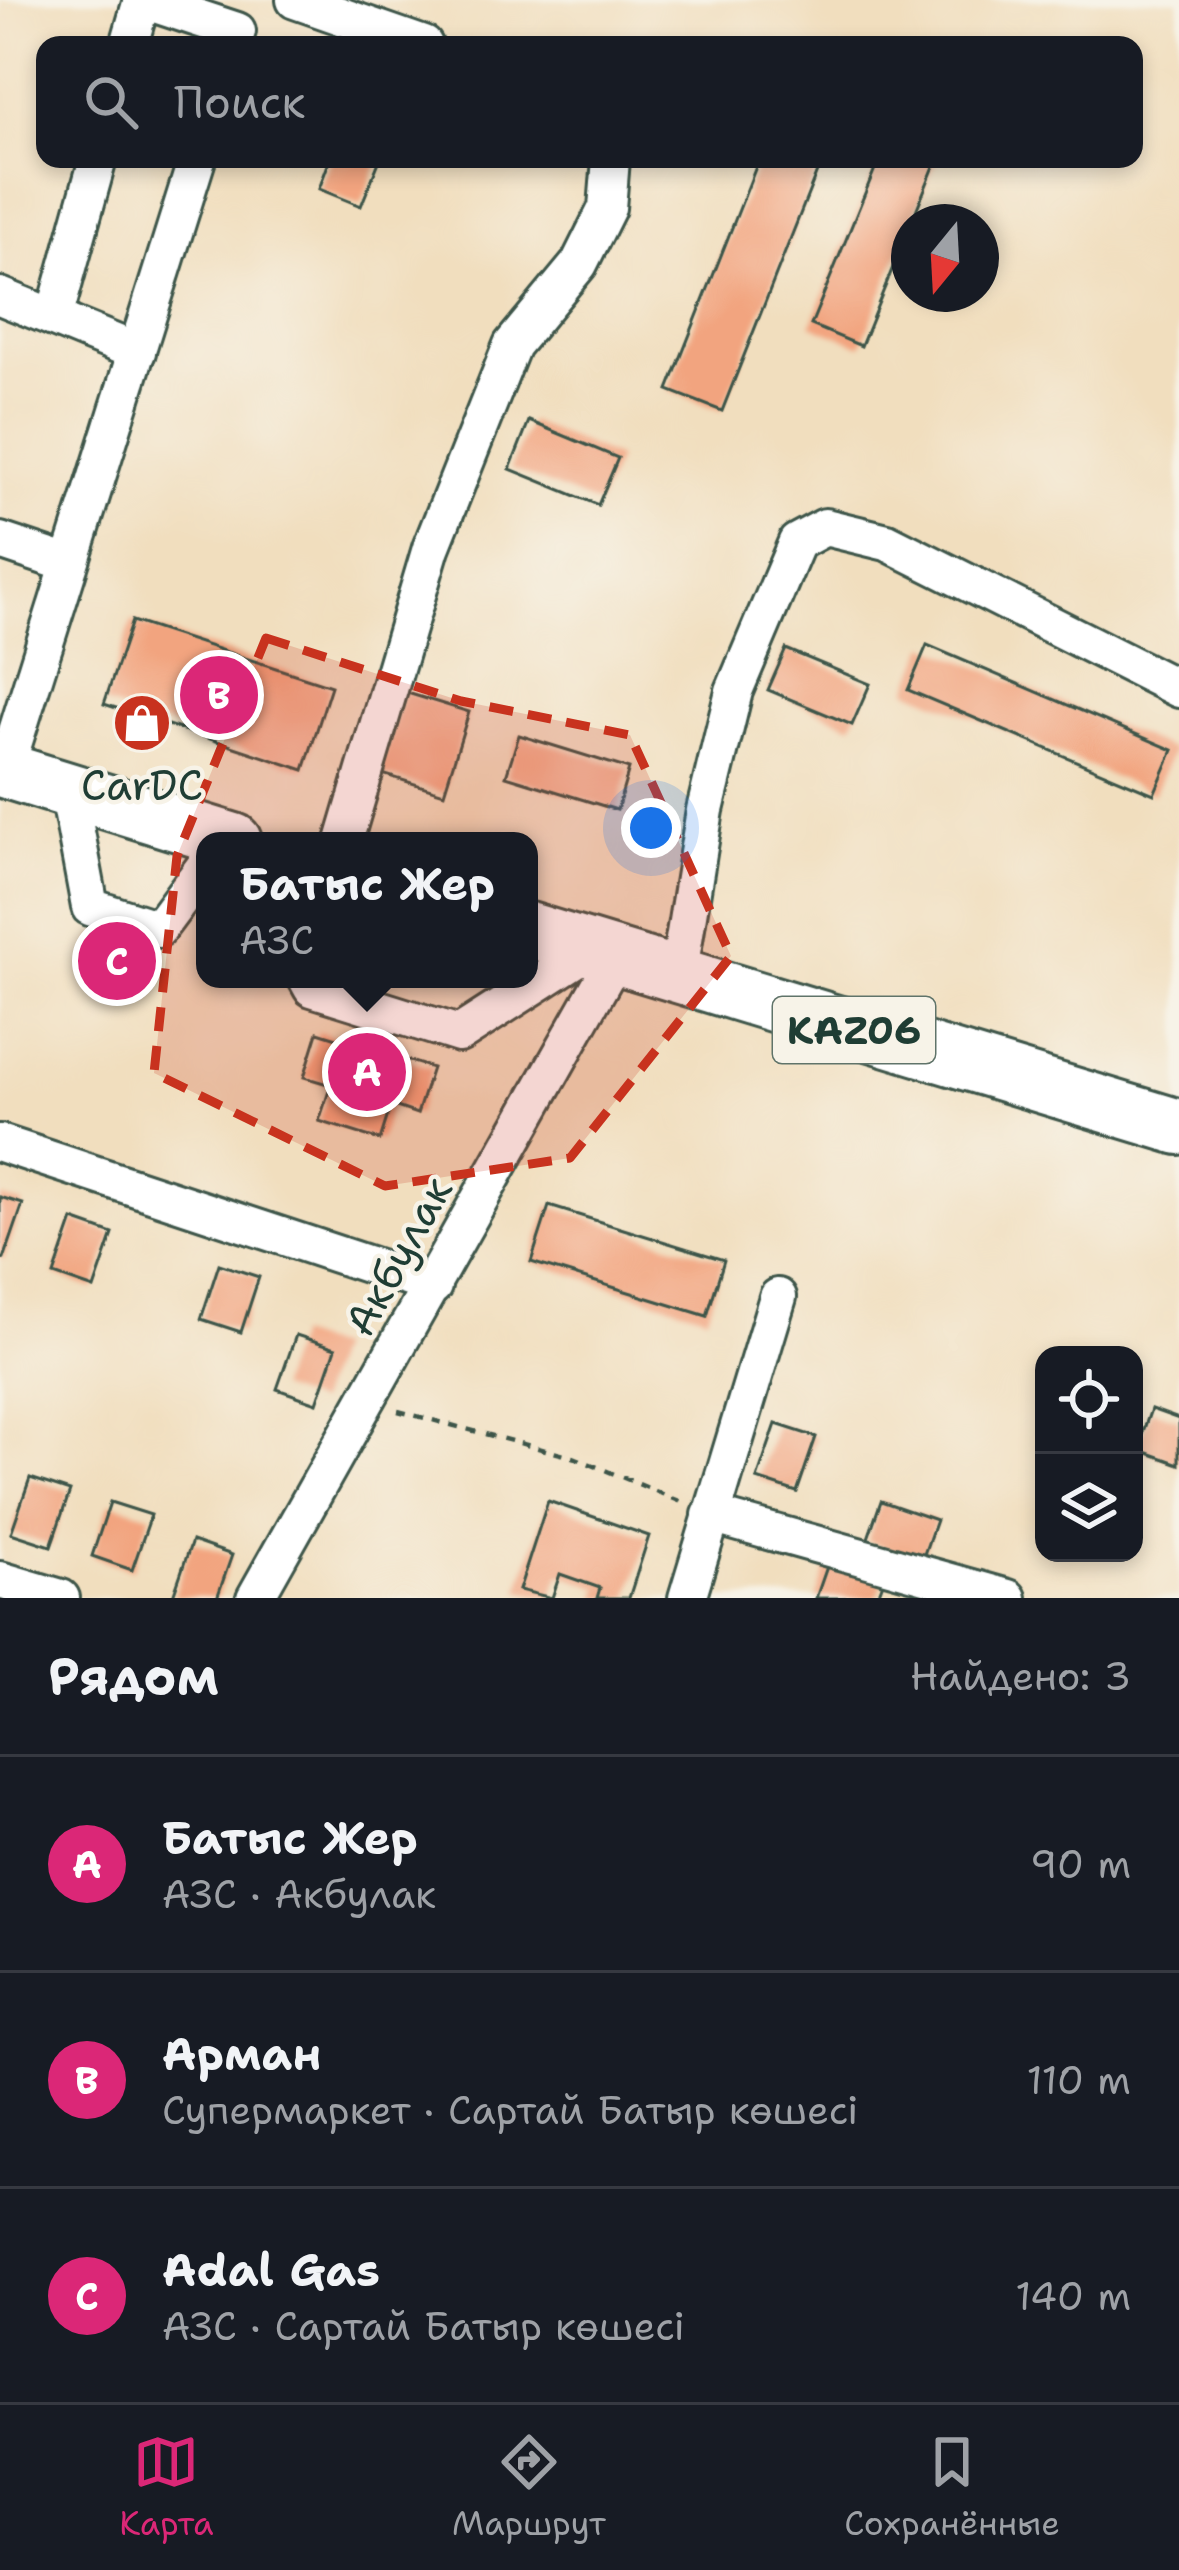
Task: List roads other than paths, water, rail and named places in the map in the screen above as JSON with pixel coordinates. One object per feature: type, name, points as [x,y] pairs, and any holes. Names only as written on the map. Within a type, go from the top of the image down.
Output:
[{"type":"highway","points":[[3,769],[196,835]]},
{"type":"highway","name":"KАZ06","points":[[538,933],[1179,1127]]},
{"type":"street","points":[[132,36],[142,0],[239,25]]},
{"type":"street","points":[[295,0],[398,36]]},
{"type":"street","points":[[54,318],[96,168]]},
{"type":"street","points":[[3,769],[194,168]]},
{"type":"street","points":[[347,832],[431,548],[512,345],[579,264],[607,208],[610,168]]},
{"type":"street","points":[[0,296],[137,352]]},
{"type":"street","points":[[678,977],[705,810],[734,691],[797,542],[825,527],[886,542],[1179,688]]},
{"type":"street","points":[[0,541],[66,563]]},
{"type":"street","points":[[68,790],[90,907],[158,928],[196,879]]},
{"type":"street","points":[[312,988],[459,1034],[603,953]]},
{"type":"street","name":"Акбулак","points":[[255,1598],[433,1286],[603,953]]},
{"type":"street","points":[[0,1143],[433,1286]]},
{"type":"street","points":[[687,1598],[778,1297]]},
{"type":"street","points":[[711,1515],[1008,1598]]},
{"type":"street","points":[[0,1580],[61,1598]]},
{"type":"place","name":"Арман","points":[[219,695]]},
{"type":"place","name":"CarDC","points":[[142,723]]},
{"type":"place","name":"Adal Gas","points":[[117,961]]},
{"type":"place","name":"Батыс Жер","points":[[367,1072]]}]
